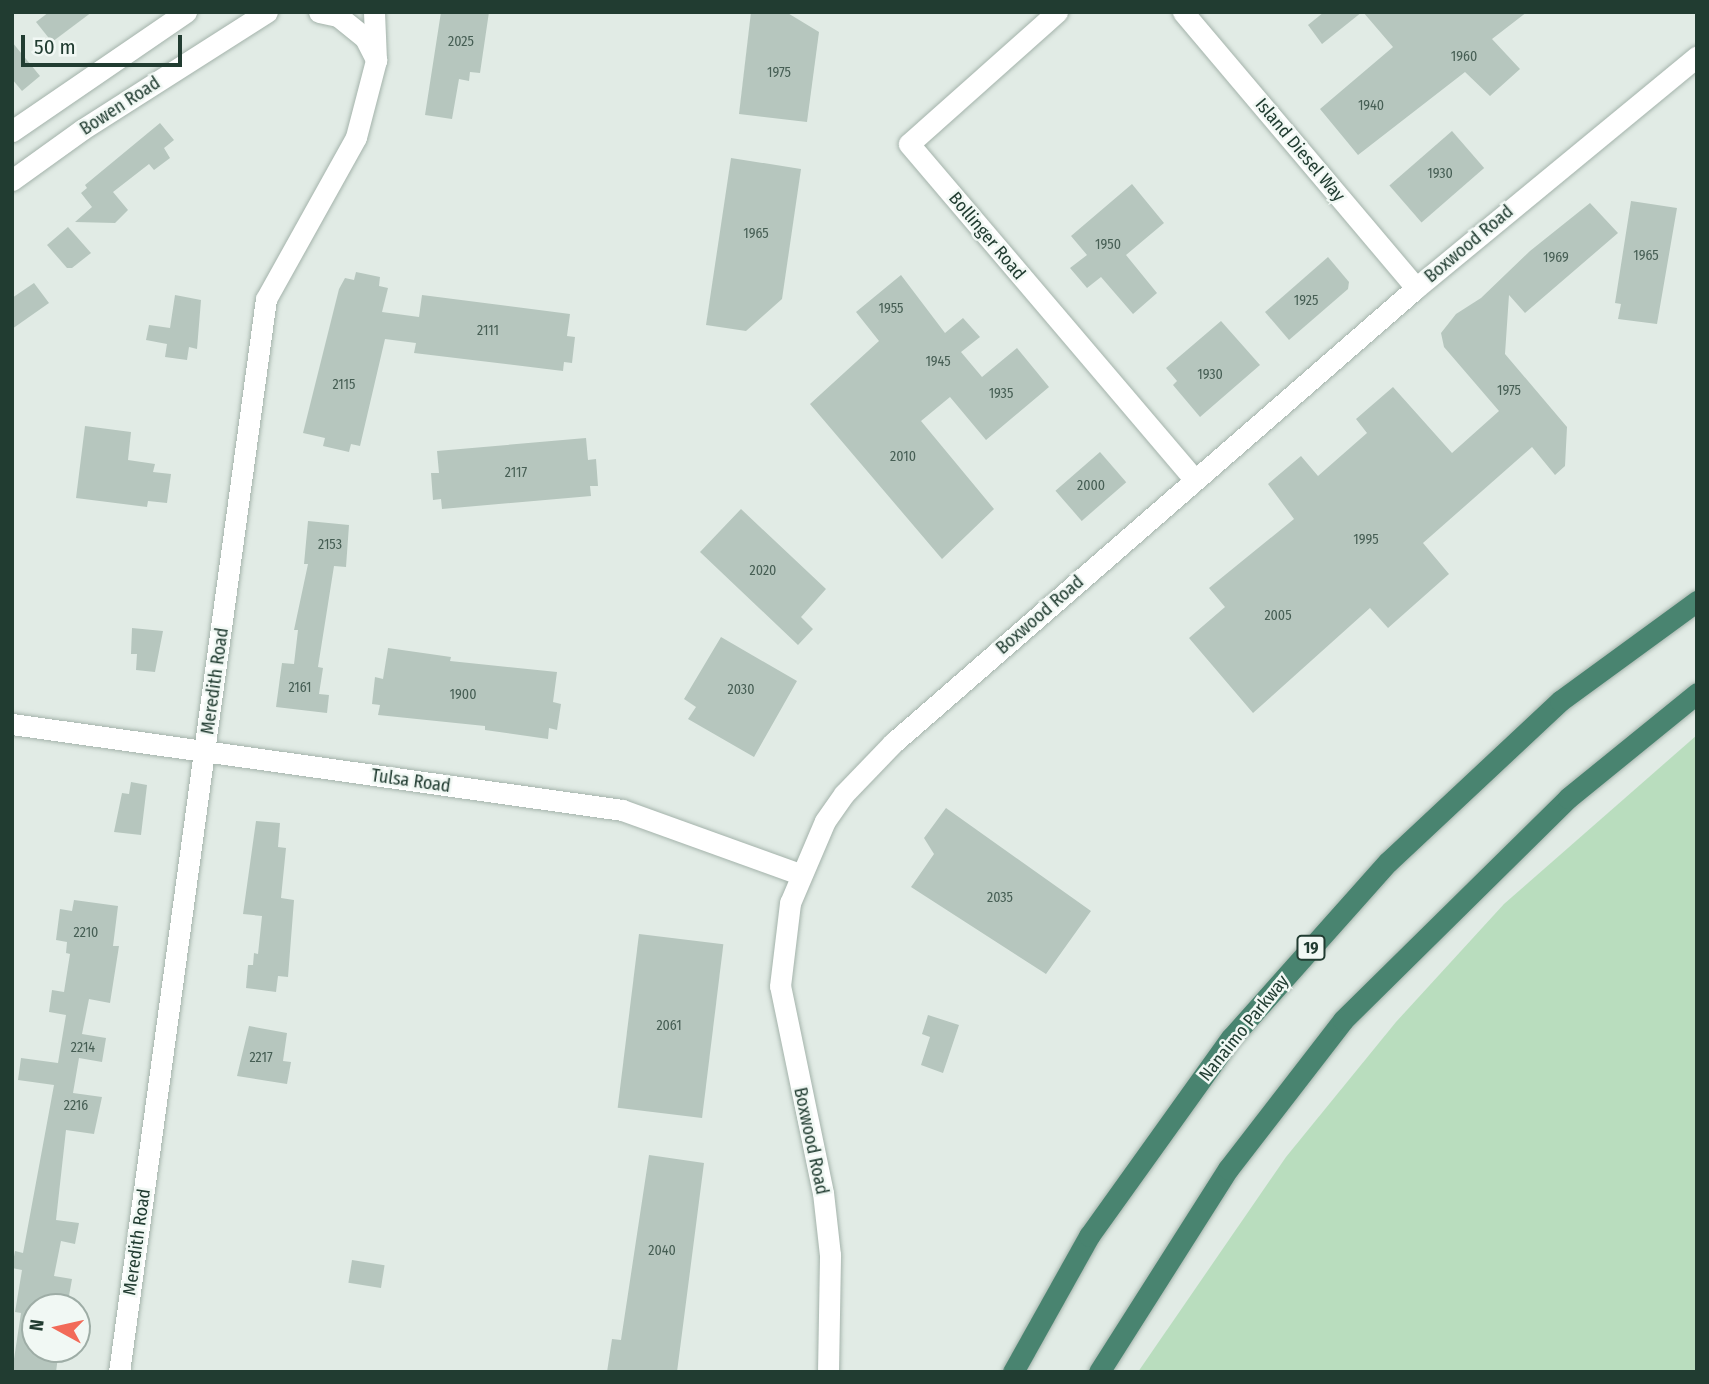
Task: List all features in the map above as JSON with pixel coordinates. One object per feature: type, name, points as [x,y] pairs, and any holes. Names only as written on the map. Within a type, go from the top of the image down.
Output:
[{"type":"highway","name":"Nanaimo Parkway","points":[[1013,1372],[1089,1236],[1231,1038],[1388,862],[1560,701],[1697,600]]},
{"type":"highway","points":[[1099,1372],[1228,1169],[1343,1020],[1568,798],[1697,693]]},
{"type":"street","points":[[12,131],[186,12]]},
{"type":"street","name":"Bowen Road","points":[[12,180],[83,129],[258,18],[280,12]]},
{"type":"street","points":[[319,12],[338,16],[365,38],[376,60]]},
{"type":"street","name":"Meredith Road","points":[[119,1372],[266,299],[356,137],[376,60],[374,12]]},
{"type":"street","name":"Bollinger Road","points":[[1057,12],[909,144],[1194,479]]},
{"type":"street","name":"Island Diesel Way","points":[[1183,12],[1416,288]]},
{"type":"street","name":"Boxwood Road","points":[[828,1372],[830,1255],[826,1217],[780,986],[783,934],[800,874],[825,821],[866,769],[1194,479],[1416,288],[1697,56]]},
{"type":"street","name":"Tulsa Road","points":[[12,724],[622,810],[800,874]]},
{"type":"green space","points":[[1697,735],[1697,1372],[1138,1372],[1286,1157],[1396,1022],[1504,904]]},
{"type":"building","points":[[49,12],[92,12],[52,42],[36,22]]},
{"type":"building","points":[[441,12],[489,12],[480,73],[470,72],[469,81],[459,79],[452,119],[425,115]]},
{"type":"building","points":[[751,12],[786,12],[819,32],[807,122],[739,114]]},
{"type":"building","points":[[1324,12],[1362,12],[1322,44],[1308,25]]},
{"type":"building","points":[[1363,12],[1527,12],[1492,39],[1520,69],[1490,96],[1465,72],[1358,155],[1320,109],[1393,47]]},
{"type":"building","points":[[12,42],[40,76],[22,91],[12,79]]},
{"type":"building","points":[[160,123],[174,140],[164,148],[170,158],[154,170],[149,164],[113,192],[128,210],[115,223],[75,222],[92,207],[81,193],[87,188],[85,185]]},
{"type":"building","points":[[1452,131],[1484,168],[1422,222],[1389,185]]},
{"type":"building","points":[[731,158],[801,169],[782,299],[746,331],[706,325]]},
{"type":"building","points":[[1132,184],[1164,223],[1126,255],[1157,293],[1133,314],[1101,277],[1087,288],[1070,268],[1087,255],[1071,236]]},
{"type":"building","points":[[1631,201],[1677,208],[1657,324],[1618,319],[1621,304],[1615,303]]},
{"type":"building","points":[[1590,203],[1618,233],[1525,313],[1509,295],[1505,354],[1567,427],[1565,466],[1555,475],[1532,447],[1423,543],[1449,574],[1388,628],[1370,608],[1253,713],[1189,638],[1225,607],[1209,588],[1294,519],[1268,484],[1301,456],[1318,476],[1367,433],[1356,419],[1393,387],[1452,453],[1499,411],[1444,347],[1441,333],[1456,314],[1481,298],[1530,251]]},
{"type":"building","points":[[68,227],[91,253],[72,268],[67,268],[47,245]]},
{"type":"building","points":[[1328,257],[1349,282],[1348,289],[1289,340],[1265,312]]},
{"type":"building","points":[[356,272],[380,277],[379,286],[388,288],[382,312],[419,317],[422,295],[570,314],[567,336],[575,337],[572,363],[564,362],[563,371],[414,353],[416,343],[385,339],[360,446],[351,444],[349,452],[323,446],[325,438],[303,433],[339,289],[345,278],[354,280]]},
{"type":"building","points":[[901,275],[945,333],[963,318],[980,337],[961,352],[982,377],[1017,348],[1049,387],[986,440],[950,397],[921,421],[994,509],[942,559],[810,404],[879,341],[856,312]]},
{"type":"building","points":[[34,283],[49,303],[12,329],[12,298]]},
{"type":"building","points":[[175,295],[201,300],[197,349],[189,347],[187,360],[165,357],[167,344],[146,340],[149,325],[170,328]]},
{"type":"building","points":[[1221,321],[1260,365],[1200,417],[1173,385],[1177,381],[1166,368]]},
{"type":"building","points":[[85,426],[131,432],[128,460],[155,464],[153,472],[171,474],[167,503],[148,501],[147,507],[76,498]]},
{"type":"building","points":[[586,438],[588,460],[596,459],[598,486],[590,486],[591,496],[442,509],[441,499],[433,500],[431,473],[439,473],[437,451]]},
{"type":"building","points":[[1100,452],[1126,482],[1082,521],[1055,491]]},
{"type":"building","points":[[741,509],[826,589],[801,617],[813,629],[798,645],[700,552]]},
{"type":"building","points":[[308,521],[349,525],[346,567],[334,566],[318,667],[323,668],[319,694],[329,695],[327,713],[276,707],[282,663],[294,664],[298,630],[294,630],[308,564],[304,564]]},
{"type":"building","points":[[132,628],[163,631],[155,672],[136,670],[137,654],[131,654]]},
{"type":"building","points":[[721,637],[797,681],[754,757],[688,719],[696,707],[684,699]]},
{"type":"building","points":[[388,648],[451,657],[450,661],[557,672],[553,702],[561,704],[557,730],[549,728],[548,739],[485,730],[485,726],[378,715],[380,705],[372,704],[375,677],[383,679]]},
{"type":"building","points":[[131,782],[147,785],[141,835],[114,832],[122,793],[129,794]]},
{"type":"building","points":[[946,808],[1091,911],[1046,974],[911,887],[934,854],[924,838]]},
{"type":"building","points":[[256,821],[280,823],[278,847],[286,848],[281,898],[294,900],[288,977],[278,976],[276,992],[246,988],[248,965],[253,965],[254,953],[258,954],[262,916],[243,914]]},
{"type":"building","points":[[74,900],[118,906],[113,946],[119,946],[110,1003],[89,999],[82,1034],[106,1038],[102,1062],[79,1058],[73,1093],[102,1097],[94,1134],[66,1130],[56,1220],[79,1223],[75,1244],[61,1241],[54,1276],[72,1279],[70,1293],[21,1293],[21,1313],[15,1312],[22,1270],[12,1268],[15,1251],[23,1253],[54,1085],[18,1080],[21,1058],[58,1063],[66,1015],[49,1012],[52,990],[64,992],[70,954],[66,953],[67,942],[56,940],[60,909],[72,911]]},
{"type":"building","points":[[639,934],[723,944],[702,1118],[618,1108]]},
{"type":"building","points":[[928,1015],[959,1025],[943,1073],[921,1065],[930,1037],[922,1034]]},
{"type":"building","points":[[249,1026],[287,1033],[283,1061],[291,1062],[287,1084],[237,1076]]},
{"type":"building","points":[[649,1155],[704,1163],[677,1372],[607,1372],[612,1339],[621,1340]]},
{"type":"building","points":[[352,1260],[385,1265],[381,1288],[348,1283]]},
{"type":"building","points":[[21,1313],[21,1363],[57,1363],[56,1372],[12,1372]]}]
